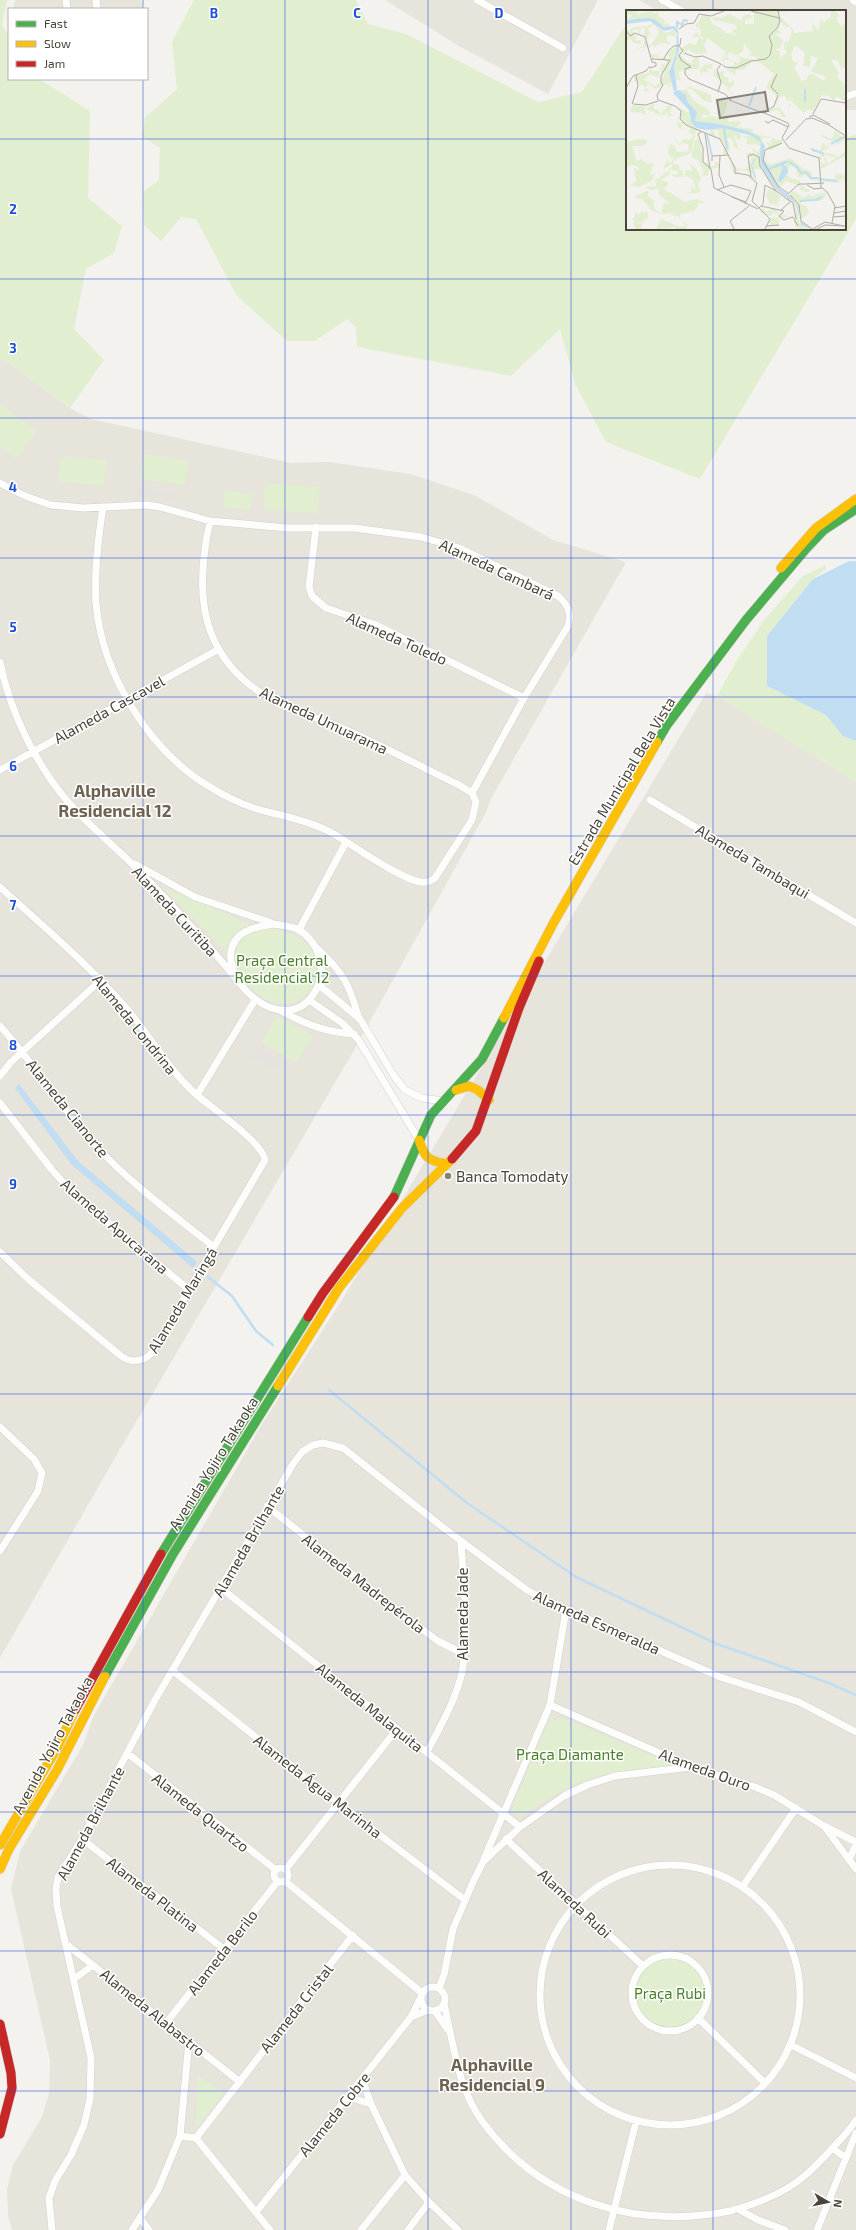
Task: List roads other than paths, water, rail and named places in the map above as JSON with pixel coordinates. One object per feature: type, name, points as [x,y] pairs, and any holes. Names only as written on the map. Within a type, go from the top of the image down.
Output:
[{"type":"main road","name":"Estrada Municipal Bela Vista","points":[[456,1090],[482,1059],[554,922],[667,725],[746,620],[781,568],[806,537],[830,516],[856,499]]},
{"type":"main road","name":"Estrada Municipal Bela Vista","points":[[746,620],[824,530],[856,509]]},
{"type":"main road","name":"Estrada Municipal Bela Vista","points":[[488,1100],[519,1008],[554,922]]},
{"type":"main road","points":[[456,1090],[469,1086],[475,1088],[488,1100]]},
{"type":"main road","name":"Avenida Yojiro Takaoka","points":[[0,1845],[56,1750],[85,1689],[178,1524],[324,1293],[392,1201],[431,1115],[456,1090]]},
{"type":"main road","name":"Avenida Yojiro Takaoka","points":[[0,1869],[9,1850],[57,1770],[89,1705],[173,1554],[316,1325],[344,1282],[402,1208],[474,1135],[488,1100]]},
{"type":"main road","points":[[419,1140],[422,1152],[429,1160],[446,1164]]},
{"type":"main road","points":[[0,2024],[11,2073],[12,2088],[0,2134]]},
{"type":"street","points":[[476,0],[563,48]]},
{"type":"street","points":[[662,0],[680,10]]},
{"type":"street","points":[[846,97],[856,93]]},
{"type":"street","points":[[0,492],[1,483]]},
{"type":"street","name":"Alameda Cambará","points":[[1,483],[25,496],[51,505],[103,507],[131,505],[160,507],[210,521],[288,528],[316,527],[375,530],[421,536],[443,542],[494,564],[558,596],[568,607],[570,620],[568,626],[524,698],[472,793]]},
{"type":"street","points":[[103,507],[96,559],[96,603],[104,644],[113,670],[139,718],[169,754],[190,773],[210,787],[252,807],[323,828],[407,878],[427,882],[435,878],[472,820],[476,802],[472,793]]},
{"type":"street","name":"Alameda Umuarama","points":[[210,521],[202,562],[201,585],[203,601],[208,623],[219,649],[241,676],[270,698],[340,727],[472,793]]},
{"type":"street","name":"Alameda Toledo","points":[[316,527],[309,573],[309,587],[312,596],[318,603],[326,608],[374,624],[524,698]]},
{"type":"street","name":"Alameda Cascavel","points":[[0,770],[219,649]]},
{"type":"street","name":"Alameda Curitiba","points":[[0,662],[1,673],[15,712],[34,751],[52,782],[70,804],[126,858],[197,932],[239,982]]},
{"type":"street","name":"Alameda Tambaqui","points":[[650,800],[856,923]]},
{"type":"street","points":[[299,930],[346,842]]},
{"type":"street","name":"Alameda Curitiba","points":[[126,858],[195,897],[218,907],[273,924]]},
{"type":"street","name":"Alameda Londrina","points":[[0,887],[51,931],[101,980],[128,1010],[179,1076],[197,1095],[254,1143],[264,1155],[265,1163]]},
{"type":"street","points":[[354,1034],[337,1033],[312,1027],[280,1011],[269,1008],[255,1000],[239,982],[231,962],[231,952],[240,936],[248,930],[273,924],[299,930],[336,967],[345,979],[350,989],[360,1020],[394,1076],[405,1090],[422,1098],[444,1101]]},
{"type":"street","points":[[280,1011],[295,1009],[309,1000],[319,985],[321,962],[317,948]]},
{"type":"street","points":[[0,1076],[22,1051],[67,1013],[101,980]]},
{"type":"street","points":[[319,985],[360,1020]]},
{"type":"street","points":[[197,1095],[255,1000]]},
{"type":"street","points":[[309,1000],[342,1023],[354,1034],[419,1140]]},
{"type":"street","points":[[342,1023],[350,1011]]},
{"type":"street","name":"Alameda Cianorte","points":[[0,1026],[22,1051],[53,1095],[97,1147],[155,1200],[214,1247]]},
{"type":"street","name":"Alameda Apucarana","points":[[0,1102],[52,1170],[73,1193],[188,1289]]},
{"type":"street","name":"Alameda Maringá","points":[[0,1252],[28,1279],[121,1356],[131,1361],[143,1360],[151,1354],[188,1289],[265,1163]]},
{"type":"street","points":[[0,1427],[34,1459],[42,1473],[38,1491],[0,1551]]},
{"type":"street","name":"Alameda Esmeralda","points":[[302,1452],[313,1445],[323,1443],[343,1448],[461,1541],[527,1590],[566,1610],[599,1622],[720,1677],[799,1702],[856,1732]]},
{"type":"street","name":"Alameda Brilhante","points":[[52,2230],[49,2198],[55,2181],[71,2155],[84,2125],[90,2099],[91,2058],[57,1906],[56,1889],[58,1877],[82,1839],[126,1753],[172,1670],[221,1588],[267,1506],[302,1452]]},
{"type":"street","name":"Alameda Madrepérola","points":[[267,1506],[407,1618],[438,1641],[464,1654]]},
{"type":"street","name":"Alameda Jade","points":[[427,1752],[457,1688],[464,1654],[465,1630],[461,1541]]},
{"type":"street","name":"Alameda Malaquita","points":[[221,1588],[520,1827]]},
{"type":"street","points":[[566,1610],[550,1705],[453,1929],[442,1990],[454,2057],[467,2094],[482,2120],[500,2142],[526,2168],[554,2187],[579,2200],[614,2213],[644,2218],[703,2218],[738,2209],[780,2192],[808,2174],[847,2134],[856,2120]]},
{"type":"street","name":"Alameda Água Marinha","points":[[172,1670],[338,1803],[465,1900]]},
{"type":"street","name":"Alameda Ouro","points":[[550,1705],[691,1767],[755,1787],[796,1808],[824,1826],[856,1843]]},
{"type":"street","points":[[286,1869],[397,1729]]},
{"type":"street","name":"Alameda Quartzo","points":[[126,1753],[276,1870]]},
{"type":"street","points":[[483,1862],[520,1827],[564,1796],[587,1785],[615,1776],[691,1767]]},
{"type":"street","points":[[743,1886],[796,1808]]},
{"type":"street","points":[[824,1826],[856,1869]]},
{"type":"street","name":"Alameda Platina","points":[[82,1839],[224,1949]]},
{"type":"street","name":"Alameda Rubi","points":[[506,1839],[643,1966]]},
{"type":"street","points":[[849,1860],[856,1843]]},
{"type":"street","points":[[669,1866],[697,1868],[723,1876],[743,1886],[765,1905],[778,1921],[798,1967],[801,1989],[799,2018],[791,2045],[784,2059],[765,2083],[748,2100],[716,2118],[677,2126],[636,2122],[618,2116],[593,2101],[574,2083],[559,2061],[547,2037],[540,1989],[545,1960],[555,1931],[574,1903],[600,1886],[622,1876],[648,1868],[669,1866]]},
{"type":"street","points":[[286,1869],[279,1868],[276,1870],[274,1876],[278,1881],[286,1881],[353,1935],[422,1995]]},
{"type":"street","points":[[286,1869],[289,1875],[286,1881]]},
{"type":"street","name":"Alameda Berilo","points":[[166,2023],[278,1881]]},
{"type":"street","name":"Alameda Cristal","points":[[196,2138],[353,1935]]},
{"type":"street","name":"Alameda Alabastro","points":[[65,1943],[240,2082]]},
{"type":"street","points":[[664,1955],[676,1955],[687,1959],[697,1966],[704,1976],[707,1987],[707,1999],[698,2018],[688,2026],[678,2030],[662,2030],[647,2023],[637,2011],[632,1996],[637,1975],[643,1966],[653,1959],[664,1955]]},
{"type":"street","points":[[74,1979],[93,1965]]},
{"type":"street","points":[[442,1990],[431,1986],[422,1995],[422,2004],[431,2010],[449,2032]]},
{"type":"street","name":"Alameda Cobre","points":[[256,2212],[411,2017],[422,1995]]},
{"type":"street","points":[[431,2010],[444,2004]]},
{"type":"street","name":"Alameda Cobre","points":[[411,2017],[431,2010]]},
{"type":"street","points":[[698,2018],[765,2083]]},
{"type":"street","points":[[132,2230],[158,2190],[180,2136],[189,2041]]},
{"type":"street","points":[[791,2045],[856,2078]]},
{"type":"street","points":[[362,2079],[371,2104],[405,2175],[429,2202],[458,2230]]},
{"type":"street","points":[[348,2097],[371,2104]]},
{"type":"street","points":[[610,2230],[636,2122]]},
{"type":"street","points":[[817,2230],[856,2132]]},
{"type":"street","points":[[180,2136],[196,2138],[270,2230]]},
{"type":"street","points":[[832,2148],[846,2158]]},
{"type":"street","points":[[361,2230],[405,2175]]},
{"type":"street","points":[[408,2230],[429,2202]]},
{"type":"street","points":[[738,2209],[758,2220],[785,2230]]},
{"type":"street","points":[[141,2218],[149,2230]]},
{"type":"water","points":[[849,561],[856,561],[856,741],[843,736],[826,715],[767,686],[767,636],[813,579]]},
{"type":"water","points":[[19,1084],[78,1161],[197,1262],[193,1268],[71,1164],[15,1088]]},
{"type":"waterway","points":[[208,1277],[232,1296],[256,1331],[273,1345]]},
{"type":"waterway","points":[[329,1390],[467,1503],[576,1577],[717,1644],[829,1683],[856,1695]]},
{"type":"place","name":"Banca Tomodaty","points":[[448,1176]]},
{"type":"district","name":"Alphaville Residencial 12","points":[[115,800]]},
{"type":"district","name":"Alphaville Residencial 9","points":[[492,2074]]},
{"type":"park label","name":"Praça Central Residencial 12","points":[[282,968]]},
{"type":"park label","name":"Praça Diamante","points":[[570,1754]]},
{"type":"park label","name":"Praça Rubi","points":[[670,1993]]}]
